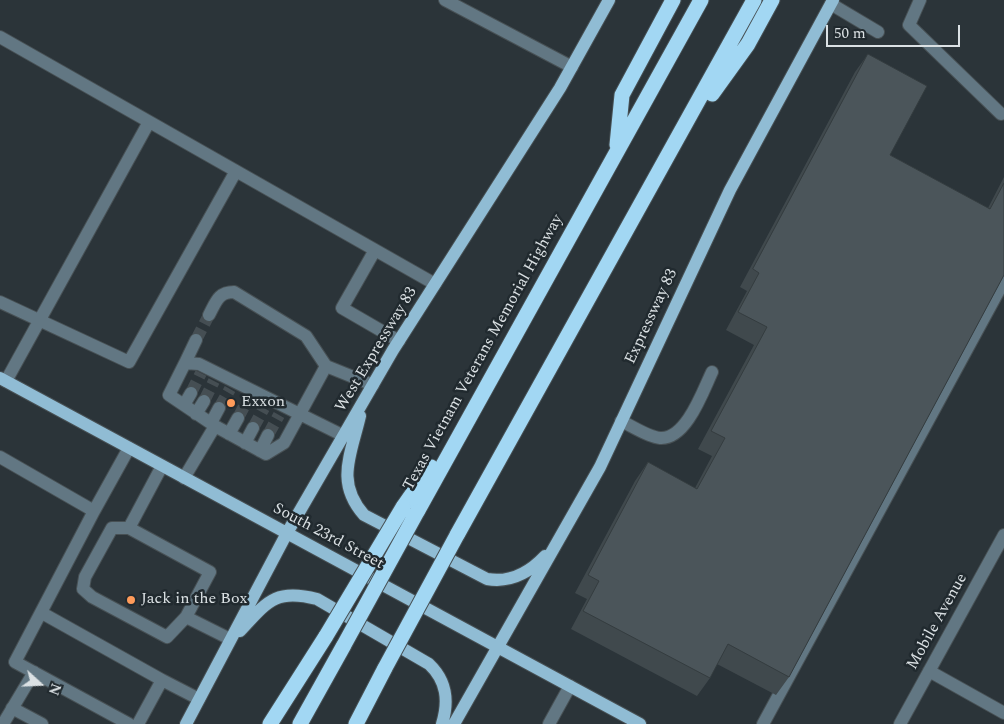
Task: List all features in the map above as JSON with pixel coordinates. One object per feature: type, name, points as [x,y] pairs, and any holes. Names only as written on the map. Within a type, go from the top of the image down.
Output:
[{"type":"highway","points":[[616,152],[622,94],[673,0]]},
{"type":"highway","name":"Texas Vietnam Veterans Memorial Highway","points":[[300,724],[344,644],[410,509],[471,411],[701,0]]},
{"type":"highway","points":[[356,724],[457,535],[670,155],[754,0]]},
{"type":"highway","points":[[670,155],[748,44],[772,0]]},
{"type":"highway","points":[[270,724],[410,509]]},
{"type":"main road","name":"West Expressway 83","points":[[186,724],[287,533],[373,385],[572,67],[609,0]]},
{"type":"main road","name":"Expressway 83","points":[[454,724],[499,648],[600,467],[730,190],[832,2]]},
{"type":"main road","name":"South 23rd Street","points":[[3,380],[640,724]]},
{"type":"main road","points":[[363,404],[348,468],[347,487],[352,501],[364,514],[487,579],[501,581],[534,567],[558,542]]},
{"type":"main road","points":[[229,642],[266,604],[284,595],[298,594],[317,599],[429,664],[439,674],[446,688],[445,714],[442,724]]},
{"type":"street","points":[[446,0],[572,67]]},
{"type":"street","points":[[920,0],[909,25],[1001,114]]},
{"type":"street","points":[[832,2],[878,32]]},
{"type":"street","points":[[0,37],[435,284]]},
{"type":"street","points":[[3,380],[40,321],[150,122]]},
{"type":"street","points":[[0,302],[129,362],[236,171]]},
{"type":"street","points":[[375,250],[342,308],[399,341]]},
{"type":"street","points":[[763,724],[1004,282]]},
{"type":"street","points":[[209,315],[220,295],[226,292],[234,292],[306,336],[326,366],[373,385]]},
{"type":"street","points":[[196,340],[169,395],[213,425],[266,454],[284,443],[326,366]]},
{"type":"street","points":[[185,363],[281,411],[300,415],[344,436]]},
{"type":"street","points":[[621,421],[659,438],[672,437],[687,423],[712,372]]},
{"type":"street","points":[[184,405],[191,393]]},
{"type":"street","points":[[196,414],[204,400]]},
{"type":"street","points":[[184,478],[213,425],[220,408]]},
{"type":"street","points":[[229,434],[238,418]]},
{"type":"street","points":[[245,443],[254,428]]},
{"type":"street","points":[[260,451],[268,435]]},
{"type":"street","points":[[129,448],[94,511],[16,662],[129,724]]},
{"type":"street","points":[[0,457],[94,511]]},
{"type":"street","points":[[128,528],[162,466]]},
{"type":"street","points":[[112,528],[128,528],[210,572],[186,616],[167,637],[92,597],[83,589],[85,577],[112,528]]},
{"type":"street","name":"Mobile Avenue","points":[[900,724],[1004,535]]},
{"type":"street","points":[[42,613],[199,699]]},
{"type":"street","points":[[186,616],[229,642]]},
{"type":"street","points":[[929,671],[1004,713]]},
{"type":"street","points":[[3,724],[34,672]]},
{"type":"street","points":[[138,724],[162,680]]},
{"type":"street","points":[[549,724],[570,686]]},
{"type":"street","points":[[12,708],[42,724]]},
{"type":"building","points":[[868,54],[927,86],[890,155],[990,209],[1004,183],[1004,275],[789,677],[728,644],[710,678],[583,611],[599,581],[588,575],[648,462],[697,489],[725,438],[711,431],[767,327],[738,312],[759,273],[753,269]]},
{"type":"tunnel","points":[[196,340],[209,315]]},
{"type":"tunnel","points":[[191,393],[201,373]]},
{"type":"tunnel","points":[[204,401],[214,381]]},
{"type":"tunnel","points":[[219,408],[230,389]]},
{"type":"tunnel","points":[[238,418],[248,399]]},
{"type":"tunnel","points":[[253,428],[264,408]]},
{"type":"tunnel","points":[[268,435],[279,415]]},
{"type":"place","name":"Exxon","points":[[231,403]]},
{"type":"place","name":"Jack in the Box","points":[[131,600]]}]
